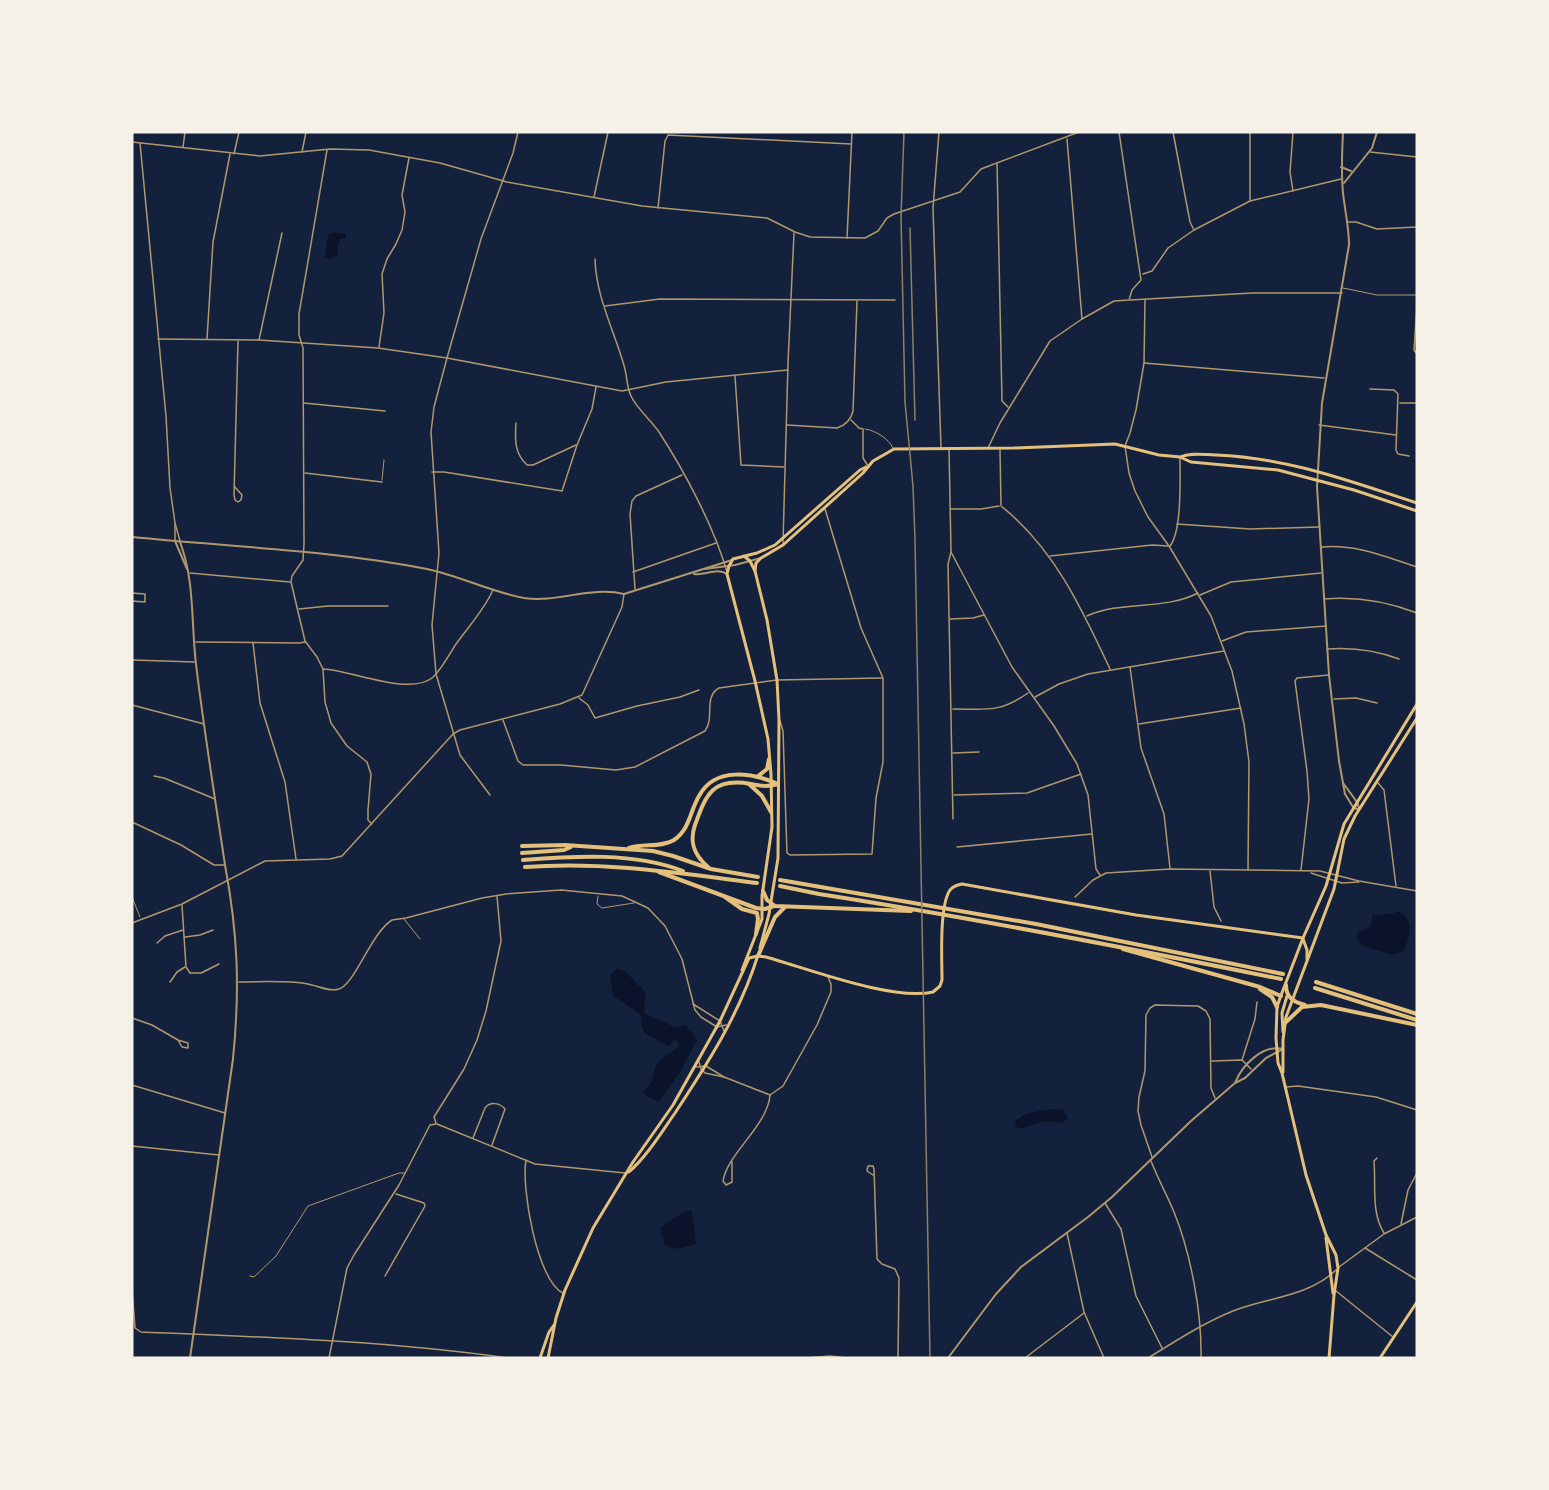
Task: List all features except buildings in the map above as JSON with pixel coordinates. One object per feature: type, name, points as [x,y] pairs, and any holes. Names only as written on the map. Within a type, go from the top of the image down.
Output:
[{"type":"highway","points":[[757,777],[767,769],[770,759]]},
{"type":"highway","points":[[625,849],[637,845],[668,843],[678,837],[688,824],[699,796],[714,780],[729,775],[757,777],[778,784]]},
{"type":"highway","points":[[711,869],[697,855],[692,841],[694,827],[710,793],[721,784],[734,782],[770,787],[778,784]]},
{"type":"highway","points":[[748,783],[765,799],[771,812]]},
{"type":"highway","points":[[522,846],[565,845],[662,853],[711,869],[758,877]]},
{"type":"highway","points":[[522,853],[564,850],[572,847]]},
{"type":"highway","points":[[523,860],[574,857],[615,858],[668,866],[689,873]]},
{"type":"highway","points":[[525,867],[605,865],[689,873],[757,883]]},
{"type":"highway","points":[[653,870],[762,909],[790,905],[933,912]]},
{"type":"highway","points":[[780,880],[821,889],[1036,924],[1282,977],[1236,971],[1105,943],[780,886]]},
{"type":"highway","points":[[763,891],[772,906]]},
{"type":"highway","points":[[724,897],[742,909],[757,914],[756,934]]},
{"type":"highway","points":[[758,956],[774,917],[781,909],[790,905]]},
{"type":"highway","points":[[1105,943],[1281,996]]},
{"type":"highway","points":[[1286,985],[1287,996],[1309,1006]]},
{"type":"highway","points":[[1417,1014],[1316,985],[1417,1020]]},
{"type":"highway","points":[[1254,986],[1270,995],[1277,1007]]},
{"type":"highway","points":[[1285,1023],[1299,1009],[1309,1006],[1331,1006],[1417,1026]]},
{"type":"main road","points":[[740,979],[748,950],[762,921],[763,891],[772,827],[771,781],[768,739],[727,566],[733,559],[765,550],[783,538],[879,456],[894,449],[1115,444],[1148,453],[1180,457],[1191,462],[1256,467],[1317,480],[1353,489],[1417,512]]},
{"type":"main road","points":[[1180,457],[1192,454],[1242,457],[1318,470],[1417,503]]},
{"type":"main road","points":[[755,572],[756,563],[761,558],[783,545],[864,474],[868,466]]},
{"type":"main road","points":[[628,1173],[660,1135],[706,1066],[731,1022],[749,982],[772,906],[778,858],[777,680],[767,620],[755,572],[750,561],[744,556]]},
{"type":"main road","points":[[1329,1358],[1338,1268],[1336,1255],[1326,1235],[1306,1174],[1279,1067],[1276,1048],[1277,1007],[1295,957],[1329,879],[1339,836],[1353,807],[1417,704]]},
{"type":"main road","points":[[1282,1073],[1285,1023],[1338,876],[1344,840],[1359,810],[1417,718]]},
{"type":"main road","points":[[548,1358],[564,1293],[593,1227],[633,1162],[667,1115],[717,1027],[748,959],[758,956],[885,990],[908,993],[933,992],[940,986],[942,980],[943,921],[946,901],[952,888],[966,884],[1136,915],[1303,938]]},
{"type":"main road","points":[[1303,938],[1307,950],[1307,961]]},
{"type":"main road","points":[[1281,996],[1287,996],[1298,988]]},
{"type":"main road","points":[[1284,1035],[1282,1013],[1287,996]]},
{"type":"main road","points":[[1326,1235],[1334,1295]]},
{"type":"main road","points":[[1329,1256],[1338,1268]]},
{"type":"main road","points":[[1331,1275],[1336,1288]]},
{"type":"main road","points":[[1380,1358],[1417,1302]]},
{"type":"main road","points":[[540,1358],[549,1332],[555,1323]]},
{"type":"street","points":[[183,148],[185,132]]},
{"type":"street","points":[[234,154],[239,132]]},
{"type":"street","points":[[302,153],[306,132]]},
{"type":"street","points":[[490,795],[461,757],[436,674],[432,625],[439,552],[432,472],[432,420],[447,358],[482,239],[518,132]]},
{"type":"street","points":[[594,197],[608,132]]},
{"type":"street","points":[[847,238],[852,132]]},
{"type":"street","points":[[939,132],[933,208],[941,449]]},
{"type":"street","points":[[132,142],[266,156],[327,149],[369,150],[440,163],[503,181],[658,208],[762,217],[772,219],[795,232],[810,237],[861,239],[873,235],[892,215],[960,192],[981,169],[1079,132]]},
{"type":"street","points":[[1119,132],[1142,274],[1129,300]]},
{"type":"street","points":[[1173,132],[1190,222],[1194,230]]},
{"type":"street","points":[[1250,132],[1250,201]]},
{"type":"street","points":[[1293,132],[1290,172],[1293,191]]},
{"type":"street","points":[[1343,132],[1341,167],[1348,222],[1348,256],[1325,378],[1319,425],[1317,480],[1331,699],[1345,794],[1353,807],[1359,810]]},
{"type":"street","points":[[1342,185],[1351,171],[1369,153],[1377,132]]},
{"type":"street","points":[[658,208],[664,141],[668,135],[851,144]]},
{"type":"street","points":[[1067,138],[1082,319]]},
{"type":"street","points":[[140,143],[175,541],[189,574]]},
{"type":"street","points":[[327,149],[307,277],[300,303],[304,551],[303,560],[292,576],[291,582],[305,642],[323,669],[325,702],[331,723],[347,746],[364,759],[370,769],[368,817],[372,824]]},
{"type":"street","points":[[207,339],[213,242],[230,153]]},
{"type":"street","points":[[1369,153],[1417,157]]},
{"type":"street","points":[[378,348],[384,313],[382,274],[387,259],[400,237],[403,224],[405,212],[402,195],[409,157]]},
{"type":"street","points":[[997,162],[1002,401],[1010,408]]},
{"type":"street","points":[[1341,167],[1351,171]]},
{"type":"street","points":[[1142,274],[1152,271],[1168,248],[1194,230],[1250,201],[1342,179]]},
{"type":"street","points":[[1348,222],[1358,222],[1377,229],[1417,227]]},
{"type":"street","points":[[783,545],[790,300],[795,232]]},
{"type":"street","points":[[259,340],[282,233]]},
{"type":"street","points":[[595,259],[598,287],[625,369],[632,398],[659,432],[683,475],[727,566]]},
{"type":"street","points":[[988,448],[1050,341],[1114,301],[1252,293],[1342,293]]},
{"type":"street","points":[[604,307],[660,299],[895,300]]},
{"type":"street","points":[[1145,300],[1144,363],[1136,410],[1125,446],[1135,491],[1148,517],[1200,596],[1225,651],[1241,708],[1249,773],[1248,870]]},
{"type":"street","points":[[786,425],[837,428],[850,419],[853,411],[857,301]]},
{"type":"street","points":[[1416,354],[1414,350],[1417,306]]},
{"type":"street","points":[[158,339],[259,340],[378,348],[447,358],[622,391],[666,382],[788,370]]},
{"type":"street","points":[[234,486],[242,495],[241,500],[235,500],[234,486],[238,340]]},
{"type":"street","points":[[1144,363],[1325,378]]},
{"type":"street","points":[[735,376],[741,465],[785,467]]},
{"type":"street","points":[[432,472],[562,490],[592,409],[597,386]]},
{"type":"street","points":[[1370,389],[1394,390],[1398,394],[1396,450],[1398,454],[1409,456]]},
{"type":"street","points":[[303,403],[385,411]]},
{"type":"street","points":[[1399,403],[1417,403]]},
{"type":"street","points":[[850,419],[863,429],[863,456],[868,466]]},
{"type":"street","points":[[516,423],[515,445],[527,465],[541,462],[577,445]]},
{"type":"street","points":[[1319,425],[1396,435]]},
{"type":"street","points":[[1000,448],[1000,506],[1049,556],[1086,616],[1110,669]]},
{"type":"street","points":[[949,449],[951,552],[948,564],[953,819]]},
{"type":"street","points":[[1049,556],[1152,545],[1169,546],[1173,543],[1180,495],[1180,457]]},
{"type":"street","points":[[304,472],[382,482]]},
{"type":"street","points":[[635,589],[630,514],[632,501],[641,493],[683,475]]},
{"type":"street","points":[[950,509],[981,509],[1000,506]]},
{"type":"street","points":[[779,720],[783,731],[788,854],[872,854],[876,798],[883,762],[883,678],[861,628],[824,508]]},
{"type":"street","points":[[175,523],[189,574],[204,724],[237,934],[239,982],[237,1028],[190,1358]]},
{"type":"street","points":[[1177,524],[1250,529],[1319,527]]},
{"type":"street","points":[[132,537],[304,551],[437,572],[531,598],[609,591],[624,594],[733,559]]},
{"type":"street","points":[[633,572],[717,543]]},
{"type":"street","points":[[1320,547],[1342,546],[1362,549],[1417,567]]},
{"type":"street","points":[[951,552],[1012,667],[1071,754],[1081,774],[1088,795],[1096,869],[1100,875]]},
{"type":"street","points":[[703,570],[761,558]]},
{"type":"street","points":[[691,574],[700,575],[719,571],[728,574]]},
{"type":"street","points":[[1200,596],[1231,582],[1322,573]]},
{"type":"street","points":[[189,574],[291,582]]},
{"type":"street","points":[[323,669],[392,683],[425,681],[436,674],[494,589]]},
{"type":"street","points":[[132,593],[146,594],[145,602],[132,601]]},
{"type":"street","points":[[1086,616],[1108,608],[1177,602],[1198,593]]},
{"type":"street","points":[[132,923],[182,904],[265,861],[330,859],[342,855],[453,734],[579,697],[584,692],[619,615],[624,594]]},
{"type":"street","points":[[1324,599],[1370,600],[1417,613]]},
{"type":"street","points":[[297,609],[339,605],[388,606]]},
{"type":"street","points":[[950,619],[984,615]]},
{"type":"street","points":[[1222,641],[1246,632],[1326,626]]},
{"type":"street","points":[[194,642],[299,644],[305,642]]},
{"type":"street","points":[[253,643],[260,703],[285,782],[296,859]]},
{"type":"street","points":[[1327,649],[1356,648],[1380,652],[1399,659]]},
{"type":"street","points":[[1034,697],[1065,681],[1110,669],[1225,651]]},
{"type":"street","points":[[132,660],[196,662]]},
{"type":"street","points":[[1130,667],[1141,748],[1164,814],[1170,869]]},
{"type":"street","points":[[1300,871],[1309,799],[1295,681],[1297,678],[1329,675]]},
{"type":"street","points":[[502,719],[518,761],[523,765],[561,765],[623,770],[635,767],[705,731],[709,723],[711,696],[714,691],[723,687],[755,681],[883,678]]},
{"type":"street","points":[[579,697],[588,705],[595,718],[680,697],[699,690]]},
{"type":"street","points":[[952,710],[1000,708],[1014,703],[1029,692]]},
{"type":"street","points":[[1331,699],[1362,699],[1377,703]]},
{"type":"street","points":[[132,705],[204,724]]},
{"type":"street","points":[[1138,724],[1241,708]]},
{"type":"street","points":[[952,753],[979,752]]},
{"type":"street","points":[[953,795],[1027,793],[1081,774]]},
{"type":"street","points":[[154,776],[215,799]]},
{"type":"street","points":[[1377,782],[1384,790],[1396,887]]},
{"type":"street","points":[[1343,783],[1357,802],[1359,810]]},
{"type":"street","points":[[132,822],[181,845],[214,865],[225,865]]},
{"type":"street","points":[[957,847],[1093,834]]},
{"type":"street","points":[[1075,897],[1100,875],[1112,872],[1170,869],[1331,873],[1359,881],[1417,891]]},
{"type":"street","points":[[1210,870],[1214,907],[1221,921]]},
{"type":"street","points":[[1308,872],[1336,881],[1354,883],[1359,881]]},
{"type":"street","points":[[239,982],[297,983],[329,990],[340,989],[348,983],[369,946],[387,923],[398,918],[404,919],[496,896],[548,890],[600,892],[639,902],[657,916],[674,940],[682,959],[693,1004],[699,1015],[717,1027],[723,1027],[731,1022]]},
{"type":"street","points":[[436,1124],[435,1115],[470,1057],[489,1002],[501,941],[496,896]]},
{"type":"street","points":[[182,904],[186,967],[190,973],[196,974],[219,964]]},
{"type":"street","points":[[157,943],[165,936],[184,929]]},
{"type":"street","points":[[184,937],[200,935],[213,930]]},
{"type":"street","points":[[170,982],[177,972],[186,967]]},
{"type":"street","points":[[732,1162],[732,1182],[726,1185],[724,1178],[732,1162],[767,1108],[770,1095],[783,1086],[808,1043],[831,990],[830,981],[825,974]]},
{"type":"street","points":[[1242,1060],[1255,1019],[1257,1002]]},
{"type":"street","points":[[693,1004],[720,1021],[723,1027],[722,1038]]},
{"type":"street","points":[[1201,1358],[1193,1281],[1181,1235],[1174,1212],[1151,1160],[1140,1125],[1139,1098],[1145,1071],[1147,1013],[1150,1008],[1155,1005],[1198,1006],[1206,1011],[1210,1019],[1211,1090],[1216,1099]]},
{"type":"street","points":[[132,1018],[152,1025],[178,1040]]},
{"type":"street","points":[[1235,1083],[1240,1071],[1260,1054],[1276,1048],[1283,1049]]},
{"type":"street","points":[[948,1358],[996,1294],[1030,1259],[1104,1203],[1171,1139],[1235,1083],[1266,1058],[1283,1049]]},
{"type":"street","points":[[699,1058],[702,1072],[724,1077],[770,1095]]},
{"type":"street","points":[[1210,1061],[1242,1060],[1252,1070]]},
{"type":"street","points":[[694,1067],[706,1066],[724,1077]]},
{"type":"street","points":[[132,1085],[225,1113]]},
{"type":"street","points":[[1285,1087],[1298,1086],[1368,1096],[1417,1110]]},
{"type":"street","points":[[473,1138],[487,1106],[491,1103],[497,1104],[504,1108],[504,1111],[491,1146]]},
{"type":"street","points":[[329,1358],[347,1268],[394,1193],[430,1125],[436,1124],[543,1166],[628,1173]]},
{"type":"street","points":[[132,1146],[219,1155]]},
{"type":"street","points":[[1377,1158],[1374,1161],[1375,1201],[1380,1227],[1384,1234]]},
{"type":"street","points":[[526,1160],[528,1211],[532,1233],[544,1266],[558,1291],[564,1293]]},
{"type":"street","points":[[1401,1225],[1400,1220],[1408,1190],[1417,1173]]},
{"type":"street","points":[[873,1175],[877,1259],[882,1264],[895,1269],[899,1278],[898,1358]]},
{"type":"street","points":[[385,1276],[424,1206],[424,1203],[394,1193]]},
{"type":"street","points":[[1104,1203],[1121,1229],[1136,1296],[1162,1349]]},
{"type":"street","points":[[1148,1358],[1199,1328],[1235,1311],[1324,1281],[1365,1247],[1417,1217]]},
{"type":"street","points":[[1067,1232],[1084,1312],[1104,1358]]},
{"type":"street","points":[[1365,1247],[1417,1280]]},
{"type":"street","points":[[1336,1288],[1394,1337]]},
{"type":"street","points":[[132,1289],[135,1328],[141,1332],[291,1337],[508,1358]]},
{"type":"street","points":[[1025,1358],[1084,1312]]},
{"type":"street","points":[[806,1358],[847,1358]]},
{"type":"lane","points":[[1343,288],[1377,295],[1417,295]]},
{"type":"lane","points":[[863,429],[871,429],[889,441],[894,449]]},
{"type":"lane","points":[[382,482],[384,460]]},
{"type":"lane","points":[[600,892],[596,900],[601,908],[639,902]]},
{"type":"lane","points":[[132,897],[140,919]]},
{"type":"lane","points":[[404,919],[420,939]]},
{"type":"lane","points":[[250,1276],[254,1276],[276,1256],[308,1206],[399,1173],[405,1174]]},
{"type":"water","points":[[333,232],[346,233],[346,238],[340,239],[337,250],[339,255],[329,259],[325,257],[328,235]]},
{"type":"water","points":[[1396,911],[1406,917],[1408,922],[1409,934],[1404,951],[1392,955],[1361,945],[1356,936],[1370,927],[1373,915],[1393,914]]},
{"type":"water","points":[[616,969],[625,971],[646,993],[644,1011],[646,1014],[675,1027],[685,1025],[697,1040],[680,1072],[659,1102],[646,1096],[643,1091],[651,1083],[658,1063],[678,1047],[678,1042],[673,1040],[668,1046],[645,1033],[639,1013],[613,996],[610,976]]},
{"type":"water","points":[[1052,1109],[1063,1110],[1068,1118],[1062,1123],[1045,1121],[1020,1129],[1016,1126],[1015,1121],[1023,1116]]},
{"type":"water","points":[[685,1211],[692,1211],[696,1244],[678,1249],[665,1245],[660,1228]]},
{"type":"tram line","points":[[904,132],[901,216],[905,402],[913,486],[915,539],[930,1358]]},
{"type":"tram line","points":[[910,228],[915,420]]}]
